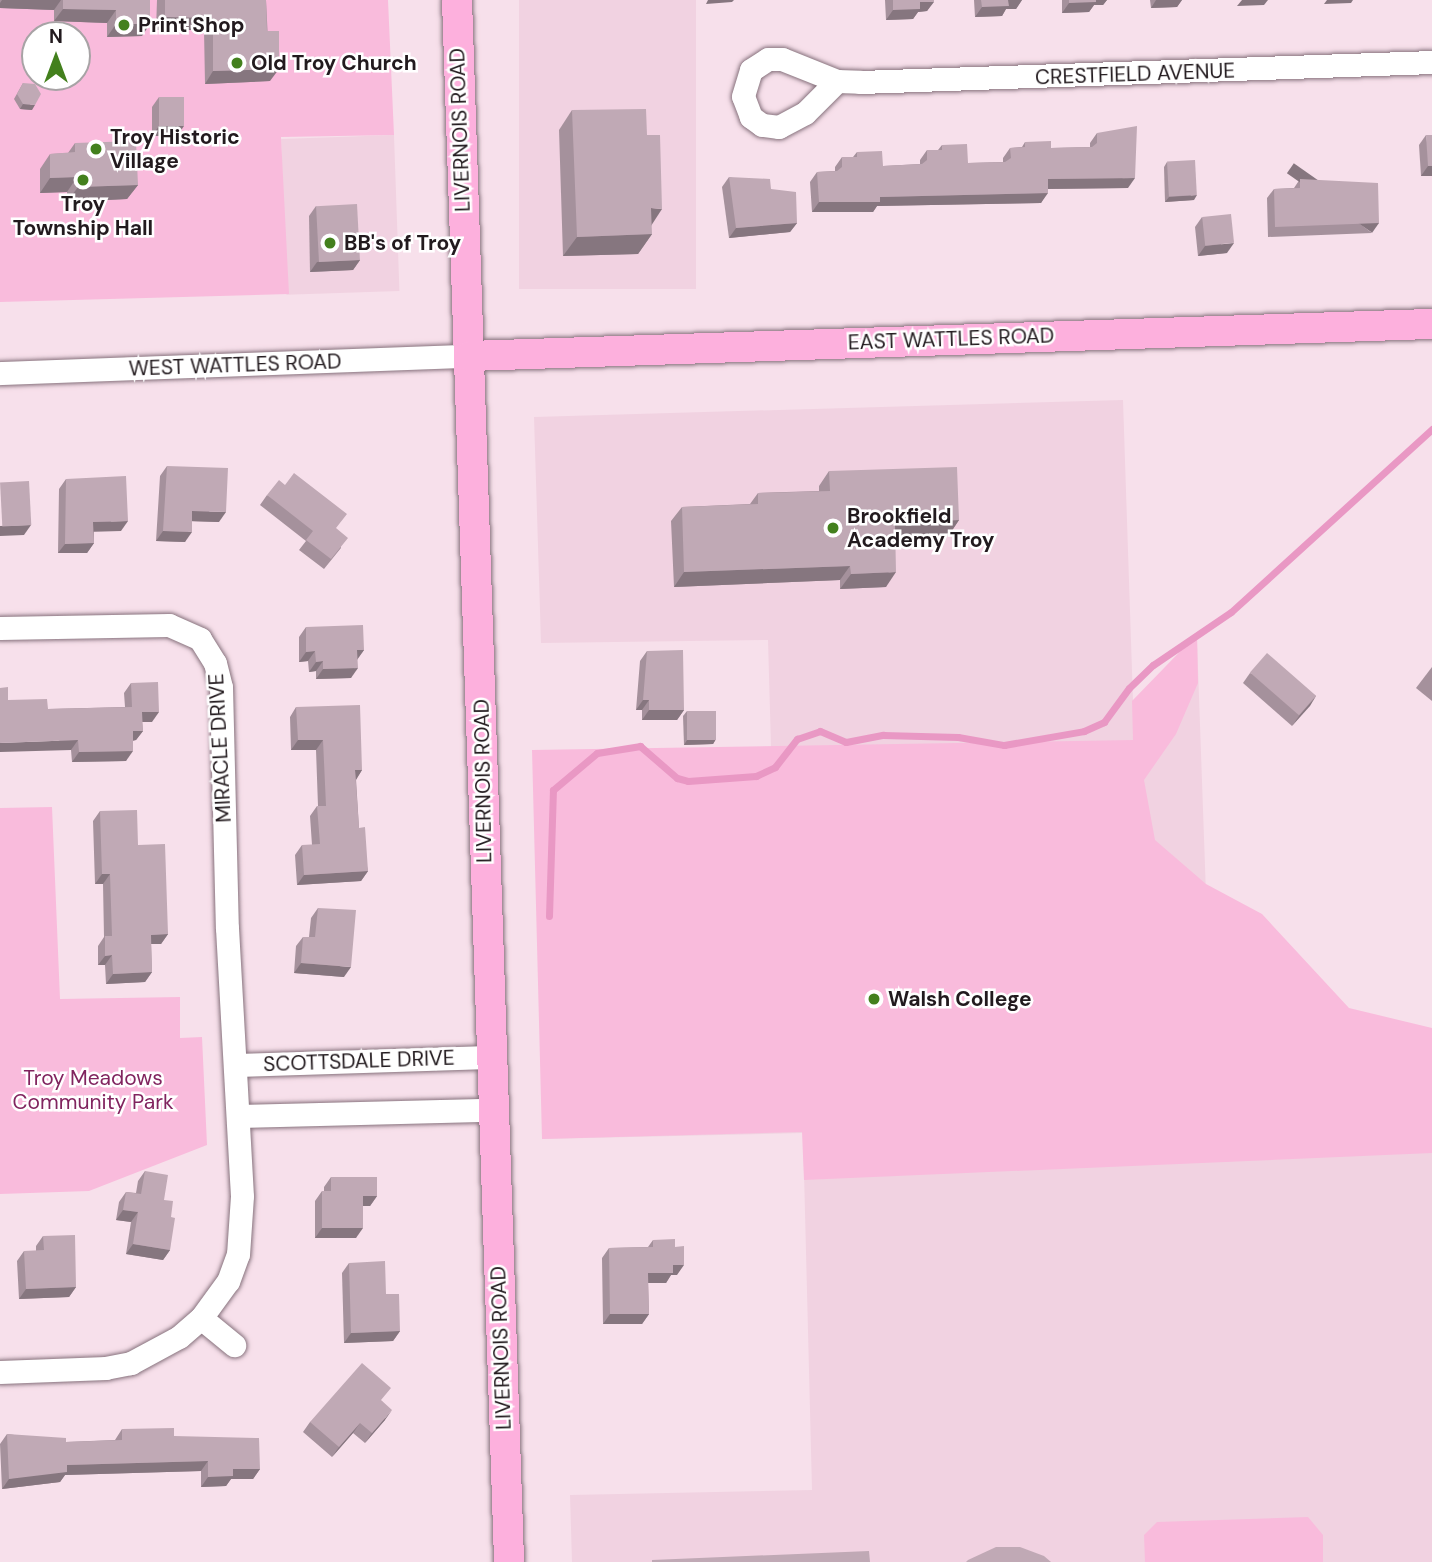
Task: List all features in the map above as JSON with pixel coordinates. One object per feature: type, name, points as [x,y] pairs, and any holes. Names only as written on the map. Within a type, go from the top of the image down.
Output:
[{"type":"main road","name":"LIVERNOIS ROAD","points":[[457,0],[470,356],[489,1057],[509,1562]]},
{"type":"main road","name":"EAST WATTLES ROAD","points":[[470,356],[1432,324]]},
{"type":"street","name":"CRESTFIELD AVENUE","points":[[837,81],[1342,68],[1432,62]]},
{"type":"street","name":"WEST WATTLES ROAD","points":[[0,373],[470,356]]},
{"type":"street","name":"MIRACLE DRIVE","points":[[0,628],[151,623],[185,629],[208,649],[220,687],[227,928],[237,1065]]},
{"type":"street","name":"SCOTTSDALE DRIVE","points":[[0,1372],[131,1363],[179,1337],[201,1318],[228,1280],[238,1254],[237,1065],[489,1057]]},
{"type":"street","points":[[239,1116],[491,1110]]},
{"type":"street","points":[[201,1318],[234,1345]]},
{"type":"shaded area","points":[[519,0],[696,0],[696,289],[519,289]]},
{"type":"shaded area","points":[[394,135],[399,291],[287,295],[281,139]]},
{"type":"shaded area","name":"Walsh College","points":[[1123,400],[1133,701],[1197,640],[1214,1120],[1432,1113],[1432,1562],[572,1562],[570,1495],[812,1490],[803,1133],[542,1139],[771,747],[768,640],[541,643],[534,417]]},
{"type":"green space","name":"Troy Historic Village","points":[[0,0],[388,0],[394,135],[281,137],[289,294],[0,302]]},
{"type":"green space","points":[[1197,634],[1198,683],[1176,734],[1144,780],[1155,840],[1206,884],[1262,914],[1349,1008],[1432,1028],[1432,1153],[804,1180],[802,1132],[542,1139],[532,750],[1133,740],[1132,701]]},
{"type":"green space","name":"Troy Meadows Community Park","points":[[52,807],[60,999],[180,997],[180,1038],[202,1037],[207,1145],[89,1191],[0,1194],[0,808]]},
{"type":"green space","points":[[1308,1517],[1323,1535],[1323,1562],[1145,1562],[1144,1535],[1157,1522]]},
{"type":"building","points":[[63,0],[150,0],[150,24],[116,24],[116,10],[63,9]]},
{"type":"building","points":[[165,0],[266,0],[267,31],[279,31],[279,69],[213,71],[213,18],[165,17]]},
{"type":"building","points":[[893,0],[934,2],[920,2],[920,9],[893,10]]},
{"type":"building","points":[[981,0],[1008,0],[1009,6],[982,7]]},
{"type":"building","points":[[1069,0],[1096,0],[1096,2],[1069,3]]},
{"type":"building","points":[[21,87],[21,91],[39,91],[41,94],[35,105],[23,104],[17,94]]},
{"type":"building","points":[[159,97],[184,97],[184,126],[159,126]]},
{"type":"building","points":[[646,109],[647,135],[660,135],[662,209],[651,208],[652,234],[577,237],[572,110]]},
{"type":"building","points":[[1137,126],[1135,178],[1048,179],[1048,193],[880,197],[880,202],[819,202],[817,172],[837,171],[842,167],[842,157],[857,157],[857,152],[882,151],[883,166],[922,164],[927,160],[927,150],[942,150],[942,145],[967,144],[968,163],[1005,162],[1011,158],[1010,148],[1025,147],[1025,142],[1051,141],[1051,148],[1092,147],[1097,143],[1097,133]]},
{"type":"building","points":[[1426,135],[1432,135],[1432,166],[1428,166]]},
{"type":"building","points":[[136,141],[138,185],[78,187],[77,177],[50,178],[50,154],[75,152],[75,143]]},
{"type":"building","points":[[1195,160],[1197,195],[1169,196],[1167,161]]},
{"type":"building","points":[[729,177],[770,179],[771,189],[796,192],[797,223],[736,228]]},
{"type":"building","points":[[1300,179],[1378,183],[1379,223],[1275,227],[1274,189],[1300,188]]},
{"type":"building","name":"BB's of Troy","points":[[357,204],[360,260],[319,262],[316,206]]},
{"type":"building","points":[[1231,214],[1234,243],[1205,246],[1202,217]]},
{"type":"building","points":[[167,466],[228,468],[226,512],[192,511],[192,532],[163,531]]},
{"type":"building","points":[[957,467],[959,520],[895,523],[896,572],[851,574],[850,566],[684,572],[682,507],[758,504],[758,493],[830,491],[829,471]]},
{"type":"building","points":[[294,473],[347,514],[336,528],[348,538],[331,559],[306,540],[313,531],[267,495],[279,480],[285,485]]},
{"type":"building","points":[[126,476],[128,521],[93,522],[94,543],[65,544],[66,479]]},
{"type":"building","points":[[29,481],[31,525],[2,526],[0,483]]},
{"type":"building","points":[[363,625],[364,650],[357,650],[358,668],[323,669],[323,661],[316,662],[315,651],[306,652],[306,627]]},
{"type":"building","points":[[683,650],[684,710],[649,710],[649,700],[643,700],[647,651]]},
{"type":"building","points":[[1267,653],[1316,696],[1299,715],[1250,673]]},
{"type":"building","points":[[158,682],[159,712],[142,712],[143,731],[133,731],[133,751],[79,752],[78,740],[0,743],[0,688],[8,687],[8,700],[47,699],[48,709],[132,707],[131,683]]},
{"type":"building","points":[[360,705],[362,770],[355,770],[359,828],[365,827],[368,871],[304,875],[302,845],[320,844],[317,806],[326,806],[323,740],[298,740],[296,707]]},
{"type":"building","points":[[687,711],[716,711],[716,740],[687,740]]},
{"type":"building","points":[[137,810],[138,845],[165,844],[168,934],[151,935],[152,972],[113,974],[112,955],[105,956],[105,936],[112,936],[110,874],[102,874],[100,811]]},
{"type":"building","points":[[318,908],[356,910],[351,967],[301,963],[303,937],[315,937]]},
{"type":"building","points":[[145,1171],[168,1175],[164,1200],[173,1201],[171,1217],[175,1218],[170,1250],[133,1244],[138,1212],[123,1210],[126,1192],[141,1194]]},
{"type":"building","points":[[331,1177],[377,1177],[377,1196],[363,1196],[363,1228],[322,1228],[322,1191],[331,1191]]},
{"type":"building","points":[[75,1235],[76,1287],[26,1289],[24,1251],[44,1250],[43,1236]]},
{"type":"building","points":[[675,1239],[675,1247],[684,1246],[684,1265],[673,1265],[673,1273],[648,1273],[649,1314],[610,1314],[609,1248],[653,1247],[653,1240]]},
{"type":"building","points":[[385,1261],[386,1294],[399,1294],[400,1331],[351,1333],[349,1263]]},
{"type":"building","points":[[362,1363],[391,1388],[381,1400],[392,1410],[372,1433],[360,1423],[339,1447],[310,1422]]},
{"type":"building","points":[[174,1428],[174,1436],[259,1438],[260,1469],[233,1469],[233,1476],[208,1477],[208,1461],[67,1465],[67,1472],[9,1479],[7,1434],[66,1438],[66,1442],[122,1440],[122,1429]]},
{"type":"building","points":[[996,1547],[1020,1547],[1044,1556],[1051,1562],[966,1562]]},
{"type":"building","points":[[869,1551],[870,1562],[652,1562],[652,1560]]},
{"type":"waterway","points":[[549,916],[553,790],[597,753],[640,746],[677,778],[688,781],[756,776],[775,767],[797,739],[820,731],[846,742],[883,735],[958,737],[1004,745],[1084,731],[1104,722],[1129,688],[1153,665],[1231,612],[1432,429]]},
{"type":"place","name":"Print Shop","points":[[124,25]]},
{"type":"place","name":"Old Troy Church","points":[[237,63]]},
{"type":"place","name":"Troy Historic Village","points":[[96,149]]},
{"type":"place","name":"Troy Township Hall","points":[[83,180]]},
{"type":"place","name":"BB's of Troy","points":[[330,243]]},
{"type":"place","name":"Brookfield Academy Troy","points":[[833,528]]},
{"type":"place","name":"Walsh College","points":[[874,999]]}]
